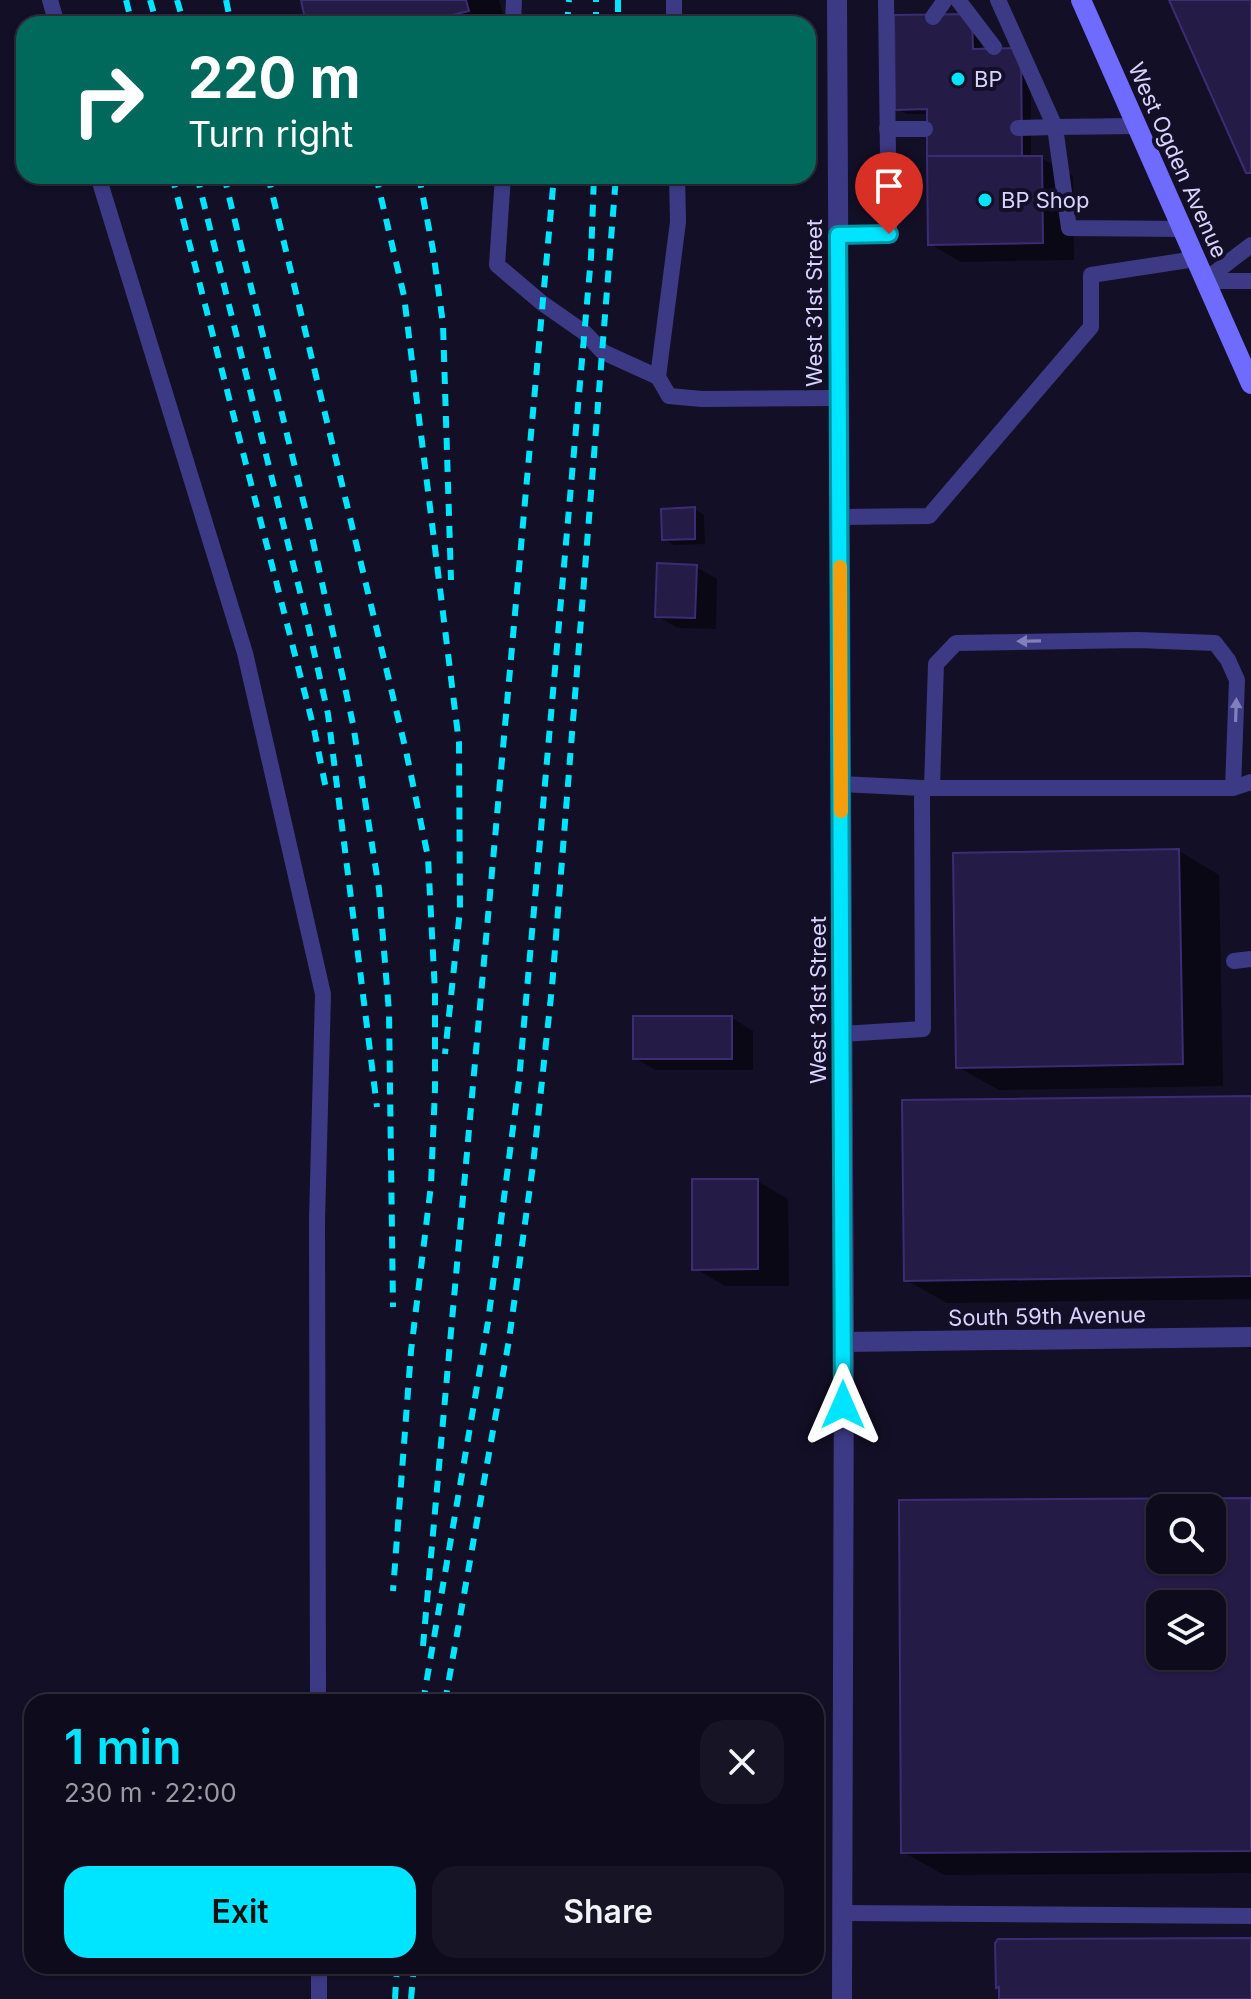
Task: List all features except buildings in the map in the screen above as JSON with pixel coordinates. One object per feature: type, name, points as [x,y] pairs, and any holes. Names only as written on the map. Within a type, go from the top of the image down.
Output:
[{"type":"main road","name":"West Ogden Avenue","points":[[1081,0],[1251,384]]},
{"type":"street","name":"West 31st Street","points":[[837,0],[844,1342],[842,1999]]},
{"type":"street","name":"South 59th Avenue","points":[[844,1342],[1251,1337]]},
{"type":"lane","points":[[838,235],[889,234],[886,0]]},
{"type":"lane","points":[[933,17],[945,0]]},
{"type":"lane","points":[[958,0],[994,47]]},
{"type":"lane","points":[[998,0],[1055,127],[1069,228],[1182,229]]},
{"type":"lane","points":[[1018,128],[1137,126]]},
{"type":"lane","points":[[887,129],[925,129]]},
{"type":"lane","points":[[100,184],[245,653],[323,994],[317,1220],[318,1694]]},
{"type":"lane","points":[[502,184],[497,265],[542,303],[585,333],[603,352],[658,377],[669,396],[702,399],[838,398]]},
{"type":"lane","points":[[658,377],[678,222],[677,184]]},
{"type":"lane","points":[[1204,281],[1251,245]]},
{"type":"lane","points":[[840,517],[929,516],[1091,327],[1091,275],[1195,259]]},
{"type":"lane","points":[[1204,281],[1251,281]]},
{"type":"lane","points":[[842,1034],[923,1029],[927,787],[936,664],[956,643],[1138,640],[1215,643],[1228,660],[1237,680],[1233,788]]},
{"type":"lane","points":[[841,784],[1233,788],[1251,782]]},
{"type":"lane","points":[[842,1913],[1251,1916]]},
{"type":"lane","points":[[319,1974],[319,1999]]},
{"type":"railway","points":[[126,0],[130,16]]},
{"type":"railway","points":[[150,0],[155,16]]},
{"type":"railway","points":[[177,0],[182,16]]},
{"type":"railway","points":[[226,0],[229,16]]},
{"type":"railway","points":[[568,16],[569,0]]},
{"type":"railway","points":[[596,0],[596,16]]},
{"type":"railway","points":[[618,0],[618,16]]},
{"type":"railway","points":[[174,184],[314,729],[327,794]]},
{"type":"railway","points":[[199,184],[328,714],[377,1107]]},
{"type":"railway","points":[[226,184],[312,537],[353,724],[379,889],[389,1012],[393,1307]]},
{"type":"railway","points":[[270,184],[406,751],[428,857],[435,992],[431,1185],[411,1351],[393,1591]]},
{"type":"railway","points":[[378,184],[404,296],[459,743],[460,910],[445,1054]]},
{"type":"railway","points":[[421,184],[443,324],[451,580]]},
{"type":"railway","points":[[423,1646],[553,184]]},
{"type":"railway","points":[[424,1694],[488,1322],[519,1081],[591,257],[594,184]]},
{"type":"railway","points":[[446,1694],[509,1340],[533,1165],[552,987],[615,184]]},
{"type":"railway","points":[[395,1999],[397,1974]]},
{"type":"railway","points":[[411,1999],[413,1974]]},
{"type":"slow traffic","points":[[840,567],[841,811]]},
{"type":"place","name":"BP","points":[[958,79]]},
{"type":"place","name":"BP Shop","points":[[985,200]]},
{"type":"route","points":[[843,1405],[838,235],[889,234]]}]
